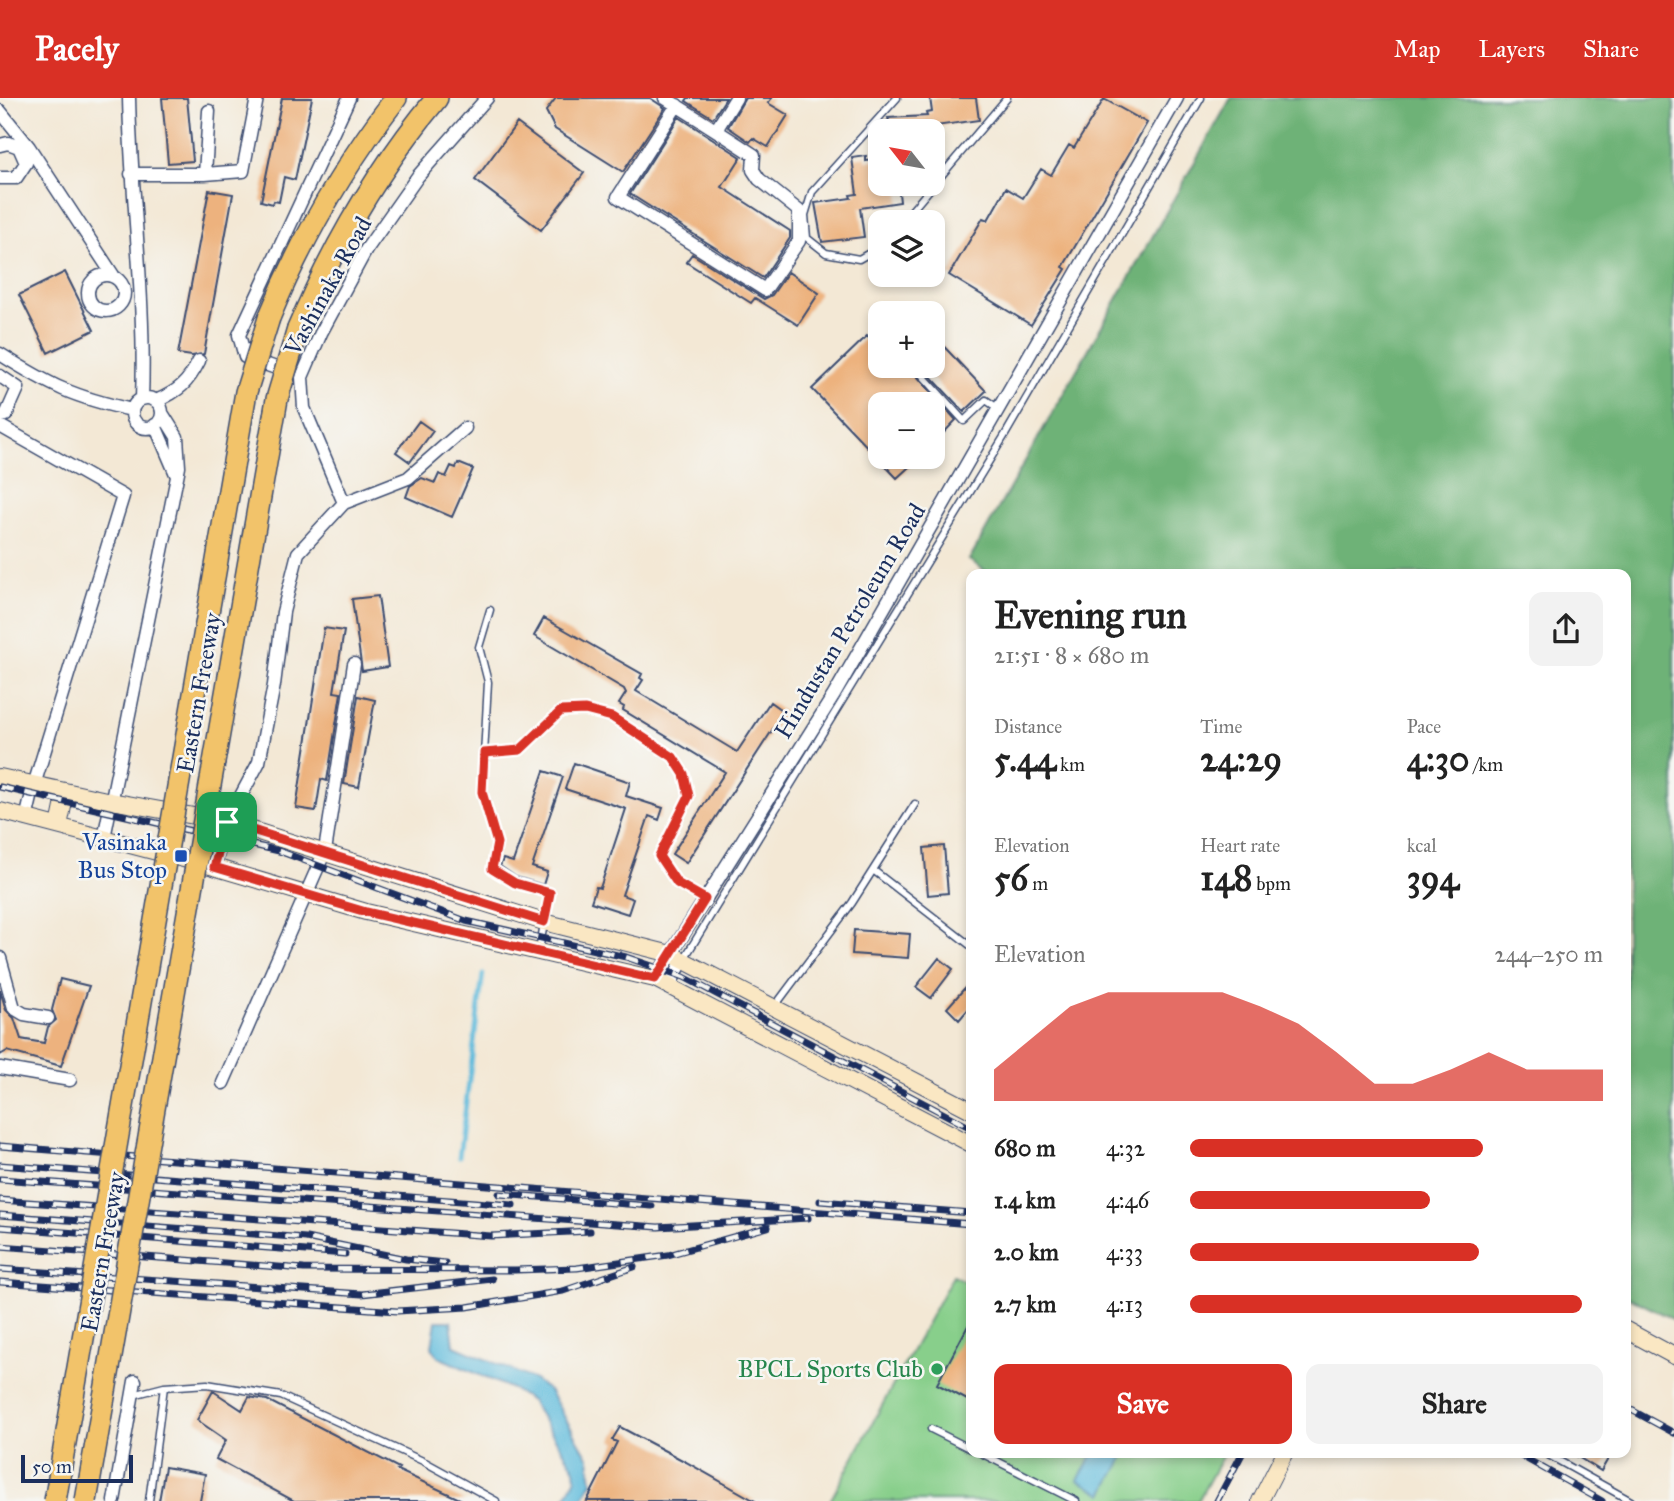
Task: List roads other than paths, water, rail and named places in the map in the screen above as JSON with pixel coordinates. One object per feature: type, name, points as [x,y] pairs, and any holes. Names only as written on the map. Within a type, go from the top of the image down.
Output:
[{"type":"highway","name":"Eastern Freeway","points":[[54,1501],[246,392],[269,318],[293,261],[327,196],[396,98]]},
{"type":"highway","name":"Eastern Freeway","points":[[86,1501],[277,399],[298,329],[321,274],[354,212],[389,158],[436,98]]},
{"type":"main road","points":[[0,776],[65,792],[227,822],[544,922],[677,957],[966,1107]]},
{"type":"main road","points":[[59,826],[65,792]]},
{"type":"main road","points":[[0,811],[214,867],[366,912],[539,950],[662,982],[966,1141]]},
{"type":"main road","points":[[1631,1333],[1674,1356]]},
{"type":"main road","points":[[1260,1501],[1282,1458]]},
{"type":"street","points":[[129,98],[131,174],[144,335],[142,399],[132,410]]},
{"type":"street","points":[[131,174],[243,171],[257,98]]},
{"type":"street","points":[[302,377],[246,357],[241,349],[239,335],[349,98]]},
{"type":"street","name":"Vashinaka Road","points":[[344,503],[304,408],[302,377],[321,333],[366,250],[418,177],[487,98]]},
{"type":"street","points":[[665,98],[677,105],[754,155],[753,170],[759,179],[799,211],[799,241],[765,290],[618,197],[677,105]]},
{"type":"street","points":[[716,130],[736,98]]},
{"type":"street","name":"Hindustan Petroleum Road","points":[[662,982],[705,899],[834,695],[1177,98]]},
{"type":"street","points":[[0,111],[113,275],[122,283],[144,335]]},
{"type":"street","points":[[205,174],[209,111]]},
{"type":"street","points":[[0,145],[14,144],[26,149]]},
{"type":"street","points":[[0,178],[10,180],[21,174],[26,163],[26,149]]},
{"type":"street","points":[[113,275],[101,275],[91,282],[88,294],[92,305],[103,311],[115,309],[125,294]]},
{"type":"street","points":[[0,354],[54,388],[81,399],[132,410]]},
{"type":"street","points":[[142,399],[156,401],[176,393],[188,383],[199,361]]},
{"type":"street","points":[[0,376],[18,388],[6,415],[0,416]]},
{"type":"street","points":[[104,838],[179,467],[177,437],[156,401]]},
{"type":"street","points":[[132,410],[137,424],[146,428],[155,425],[162,413]]},
{"type":"street","points":[[155,425],[176,474]]},
{"type":"street","points":[[0,426],[123,496],[34,785],[26,819]]},
{"type":"street","points":[[214,867],[227,822],[259,762],[274,685],[283,612],[298,553],[344,503],[408,478],[465,428]]},
{"type":"street","points":[[223,1083],[325,851],[354,664]]},
{"type":"street","points":[[0,958],[14,1008],[24,1014],[48,1018]]},
{"type":"street","points":[[0,1068],[70,1080]]},
{"type":"street","points":[[114,1501],[135,1381]]},
{"type":"lane","points":[[868,254],[859,259],[825,253],[807,238],[805,215],[812,192],[897,98]]},
{"type":"lane","points":[[912,210],[1007,98]]},
{"type":"lane","points":[[677,957],[1005,435],[1200,98]]},
{"type":"lane","points":[[925,378],[964,421],[986,400],[999,409]]},
{"type":"lane","points":[[490,610],[479,647],[488,682],[482,792],[497,843],[492,869],[515,883],[550,893],[539,950]]},
{"type":"lane","points":[[484,753],[520,750],[561,711],[585,710],[612,717],[673,757],[684,774],[689,796],[659,856],[677,883],[705,899]]},
{"type":"lane","points":[[774,1008],[852,903],[915,804]]},
{"type":"lane","points":[[873,870],[966,943]]},
{"type":"lane","points":[[132,1396],[164,1387],[206,1384],[281,1396],[425,1462],[496,1501]]},
{"type":"lane","points":[[149,1501],[164,1387]]},
{"type":"lane","points":[[931,1429],[966,1446]]},
{"type":"lane","points":[[991,1458],[1076,1501]]},
{"type":"lane","points":[[1555,1458],[1631,1501]]},
{"type":"water","points":[[436,1321],[451,1321],[454,1346],[535,1380],[550,1392],[589,1459],[592,1482],[582,1501],[564,1501],[576,1478],[575,1469],[531,1401],[512,1389],[438,1357],[432,1347]]},
{"type":"water","points":[[1091,1458],[1123,1458],[1103,1494],[1078,1480]]},
{"type":"waterway","points":[[459,1157],[483,974]]},
{"type":"railway","points":[[0,787],[279,851],[466,921],[626,957],[684,977],[966,1125]]},
{"type":"railway","points":[[0,1146],[966,1224]]},
{"type":"railway","points":[[0,1165],[513,1205]]},
{"type":"railway","points":[[0,1179],[658,1227],[808,1218]]},
{"type":"railway","points":[[499,1194],[652,1206]]},
{"type":"railway","points":[[0,1200],[491,1236],[590,1231]]},
{"type":"railway","points":[[820,1201],[966,1213]]},
{"type":"railway","points":[[0,1215],[306,1238],[406,1259],[445,1263]]},
{"type":"railway","points":[[0,1227],[345,1254]]},
{"type":"railway","points":[[0,1246],[304,1269],[515,1270],[577,1268],[668,1255],[768,1227]]},
{"type":"railway","points":[[0,1282],[397,1311],[467,1307],[563,1291],[634,1267]]},
{"type":"railway","points":[[0,1269],[362,1294],[492,1279]]},
{"type":"railway","points":[[1631,1410],[1674,1433]]},
{"type":"railway","points":[[1217,1501],[1240,1458]]},
{"type":"railway","points":[[1525,1458],[1602,1501]]},
{"type":"place","name":"Vasinaka Bus Stop","points":[[181,856]]},
{"type":"place","name":"BPCL Sports Club","points":[[937,1369]]}]
